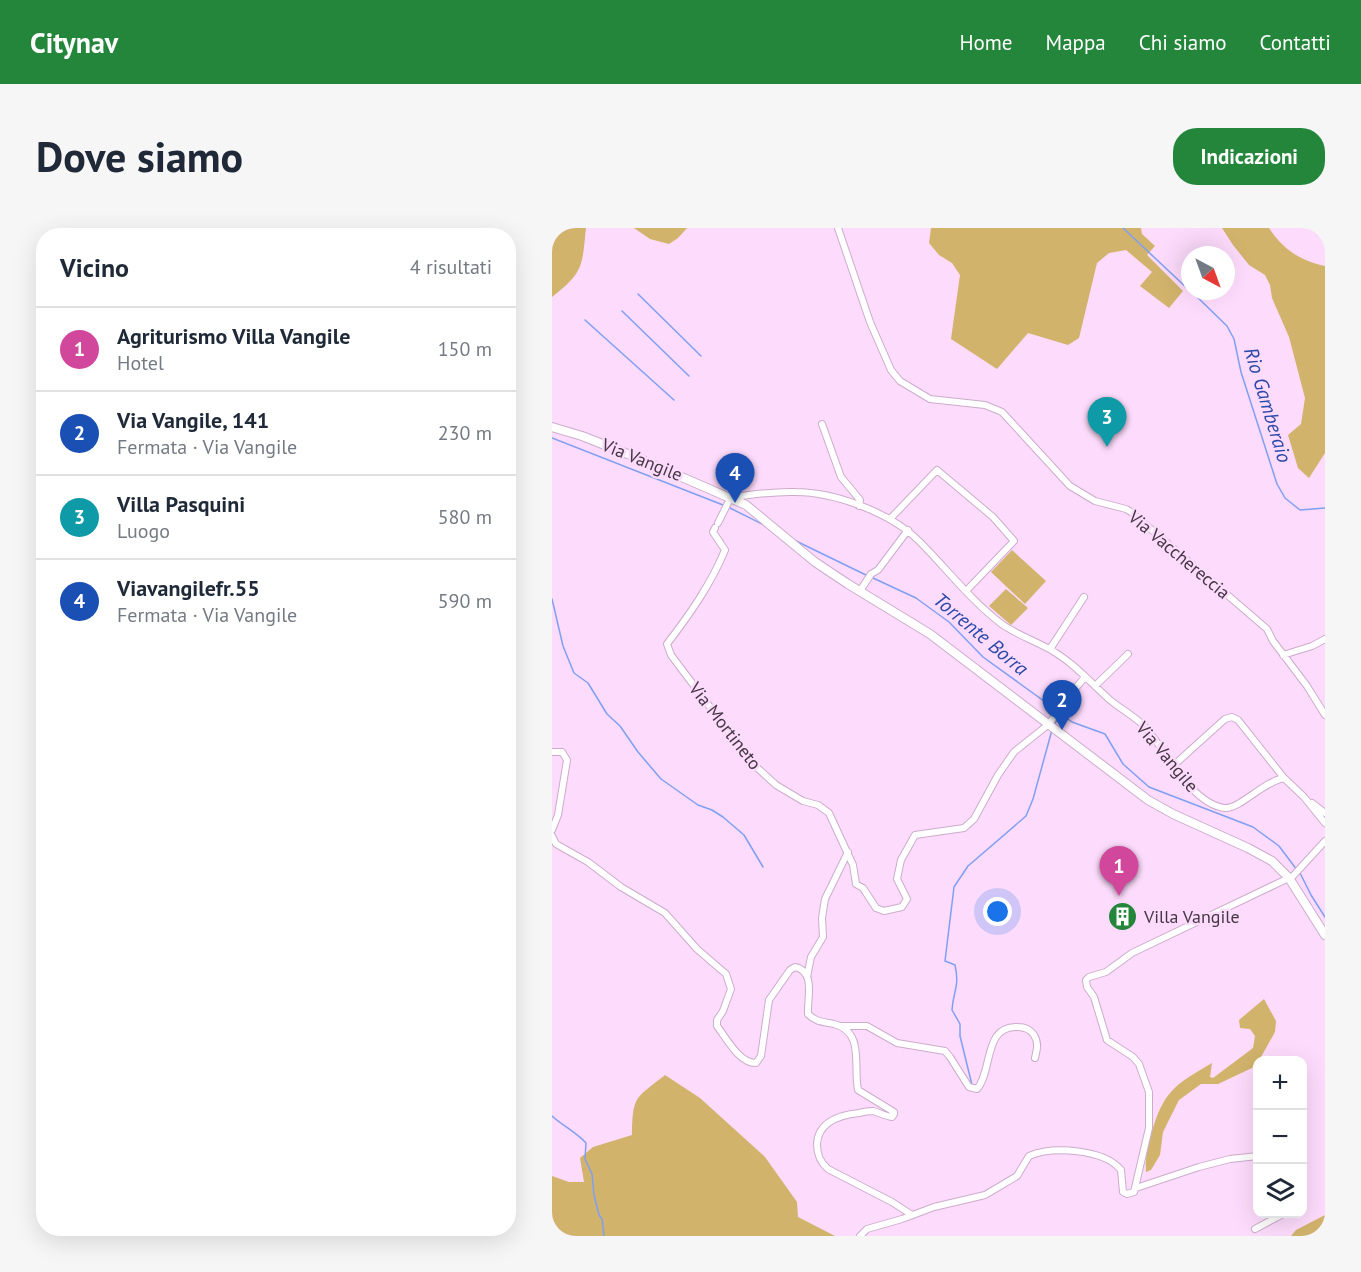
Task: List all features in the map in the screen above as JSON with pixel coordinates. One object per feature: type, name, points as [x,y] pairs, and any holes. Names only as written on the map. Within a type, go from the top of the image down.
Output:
[{"type":"street","name":"Via Vacchereccia","points":[[838,228],[870,322],[891,370],[900,381],[934,400],[985,405],[1002,412],[1065,482],[1095,501],[1126,508],[1263,625],[1325,715]]},
{"type":"street","points":[[822,424],[837,470],[844,483],[860,500],[859,506]]},
{"type":"street","name":"Via Vangile","points":[[552,427],[582,436],[731,497],[749,507],[815,562],[930,634],[1148,800],[1266,857],[1277,865],[1291,877],[1325,935]]},
{"type":"street","points":[[890,519],[937,470],[993,517],[1014,541],[966,591]]},
{"type":"street","name":"Via Vangile","points":[[731,497],[797,491],[831,497],[890,519],[908,530],[966,591],[1004,625],[1066,660],[1146,728],[1187,784],[1197,794],[1223,808],[1236,805],[1261,788],[1284,778]]},
{"type":"street","points":[[749,507],[751,495]]},
{"type":"street","name":"Via Mortineto","points":[[731,497],[713,532],[725,549],[716,571],[689,615],[667,644],[671,655],[752,763],[776,785],[803,801],[824,808],[829,813],[853,865],[856,884],[863,888],[876,908],[884,911],[902,907],[907,899],[897,879],[902,860],[915,835],[964,828],[974,819],[998,775],[1014,752],[1049,724],[1085,677]]},
{"type":"street","points":[[860,591],[908,530]]},
{"type":"street","points":[[1050,649],[1084,597]]},
{"type":"street","points":[[1283,655],[1312,646],[1325,639]]},
{"type":"street","points":[[1095,686],[1128,654]]},
{"type":"street","points":[[1174,765],[1229,717],[1238,720],[1284,778],[1325,813]]},
{"type":"street","points":[[552,752],[562,752],[567,760],[558,815],[552,830]]},
{"type":"street","points":[[1304,797],[1325,823]]},
{"type":"street","points":[[552,836],[556,844],[588,862],[621,887],[665,913],[698,949],[726,974],[731,989],[717,1020],[717,1026],[742,1058],[749,1063],[756,1063],[761,1056],[769,1000],[790,970],[799,968],[807,977]]},
{"type":"street","points":[[860,1236],[867,1229],[934,1206],[985,1195],[1017,1176],[1029,1156],[1053,1150],[1104,1156],[1121,1170],[1123,1192],[1131,1194],[1136,1188],[1141,1156],[1149,1128],[1150,1105],[1146,1082],[1133,1057],[1107,1040],[1094,997],[1087,987],[1086,980],[1106,972],[1132,953],[1291,877],[1325,841]]},
{"type":"street","points":[[848,852],[825,899],[822,918],[824,937],[811,957],[807,977],[808,1014],[814,1020],[841,1026],[867,1026],[897,1043],[945,1051],[972,1089],[976,1089],[982,1083],[991,1045],[1006,1029],[1015,1026],[1026,1028],[1032,1033],[1038,1042],[1035,1058]]},
{"type":"street","points":[[841,1026],[848,1030],[854,1042],[858,1090],[894,1114],[892,1117],[873,1111],[852,1113],[830,1121],[818,1136],[817,1152],[820,1162],[828,1169],[912,1215]]},
{"type":"street","points":[[1136,1188],[1199,1167],[1253,1157]]},
{"type":"street","points":[[1255,1229],[1275,1218]]},
{"type":"shaded area","points":[[552,228],[586,228],[580,267],[570,281],[552,297]]},
{"type":"shaded area","points":[[634,228],[687,228],[669,244],[650,239]]},
{"type":"shaded area","points":[[931,228],[1141,228],[1142,234],[1155,246],[1147,255],[1181,289],[1181,293],[1169,308],[1140,286],[1152,272],[1126,250],[1109,253],[1097,263],[1079,338],[1068,345],[1028,333],[997,369],[951,339],[960,275],[952,263],[939,255],[929,243]]},
{"type":"shaded area","points":[[1222,228],[1269,228],[1293,253],[1307,261],[1325,266],[1325,453],[1309,478],[1298,468],[1288,435],[1301,424],[1305,398],[1289,337],[1265,275],[1249,265]]},
{"type":"shaded area","points":[[1012,550],[1046,581],[1025,604],[991,572]]},
{"type":"shaded area","points":[[1006,589],[1028,608],[1011,625],[989,606]]},
{"type":"shaded area","points":[[1264,999],[1276,1021],[1275,1032],[1262,1056],[1253,1056],[1252,1068],[1218,1084],[1201,1084],[1179,1100],[1163,1132],[1160,1155],[1151,1170],[1146,1172],[1146,1158],[1151,1135],[1160,1109],[1172,1091],[1188,1077],[1212,1063],[1210,1077],[1213,1078],[1253,1048],[1255,1036],[1250,1029],[1240,1028],[1239,1020]]},
{"type":"shaded area","points":[[665,1075],[700,1098],[765,1157],[797,1202],[798,1217],[835,1236],[552,1236],[552,1176],[569,1182],[584,1182],[580,1158],[593,1147],[632,1135],[633,1112],[638,1099]]},
{"type":"shaded area","points":[[1325,1215],[1325,1236],[1291,1236],[1296,1230]]},
{"type":"waterway","name":"Rio Gamberaio","points":[[1123,228],[1181,282]]},
{"type":"waterway","points":[[638,294],[701,356]]},
{"type":"waterway","name":"Rio Gamberaio","points":[[1200,300],[1227,326],[1234,339],[1241,372],[1277,484],[1285,498],[1300,510],[1325,508]]},
{"type":"waterway","points":[[622,311],[689,376]]},
{"type":"waterway","points":[[585,320],[674,400]]},
{"type":"waterway","name":"Torrente Borra","points":[[552,438],[723,505]]},
{"type":"waterway","name":"Torrente Borra","points":[[730,508],[766,526]]},
{"type":"waterway","name":"Torrente Borra","points":[[794,540],[868,576]]},
{"type":"waterway","name":"Torrente Borra","points":[[873,578],[916,598],[949,622],[983,657],[1055,709]]},
{"type":"waterway","points":[[552,599],[563,646],[574,673],[588,683],[607,714],[620,726],[661,779],[698,805],[723,817],[744,835],[763,867]]},
{"type":"waterway","name":"Torrente Borra","points":[[1058,712],[1072,722],[1105,734],[1123,764],[1149,787],[1253,827],[1279,846],[1297,870]]},
{"type":"waterway","points":[[1054,726],[1060,714]]},
{"type":"waterway","points":[[972,1085],[960,1036],[960,1024],[952,1010],[957,984],[955,965],[945,961],[954,887],[968,866],[1026,816],[1052,730]]},
{"type":"waterway","name":"Torrente Borra","points":[[1300,873],[1325,917]]},
{"type":"waterway","points":[[552,1116],[586,1143],[585,1159],[592,1174],[594,1195],[602,1219],[604,1236]]},
{"type":"place","name":"Villa Pasquini","points":[[1107,447]]},
{"type":"place","name":"Viavangilefr.55","points":[[735,503]]},
{"type":"place","name":"Via Vangile, 141","points":[[1062,730]]},
{"type":"place","name":"Agriturismo Villa Vangile","points":[[1119,896]]},
{"type":"place","name":"Villa Vangile","points":[[1123,917]]}]
